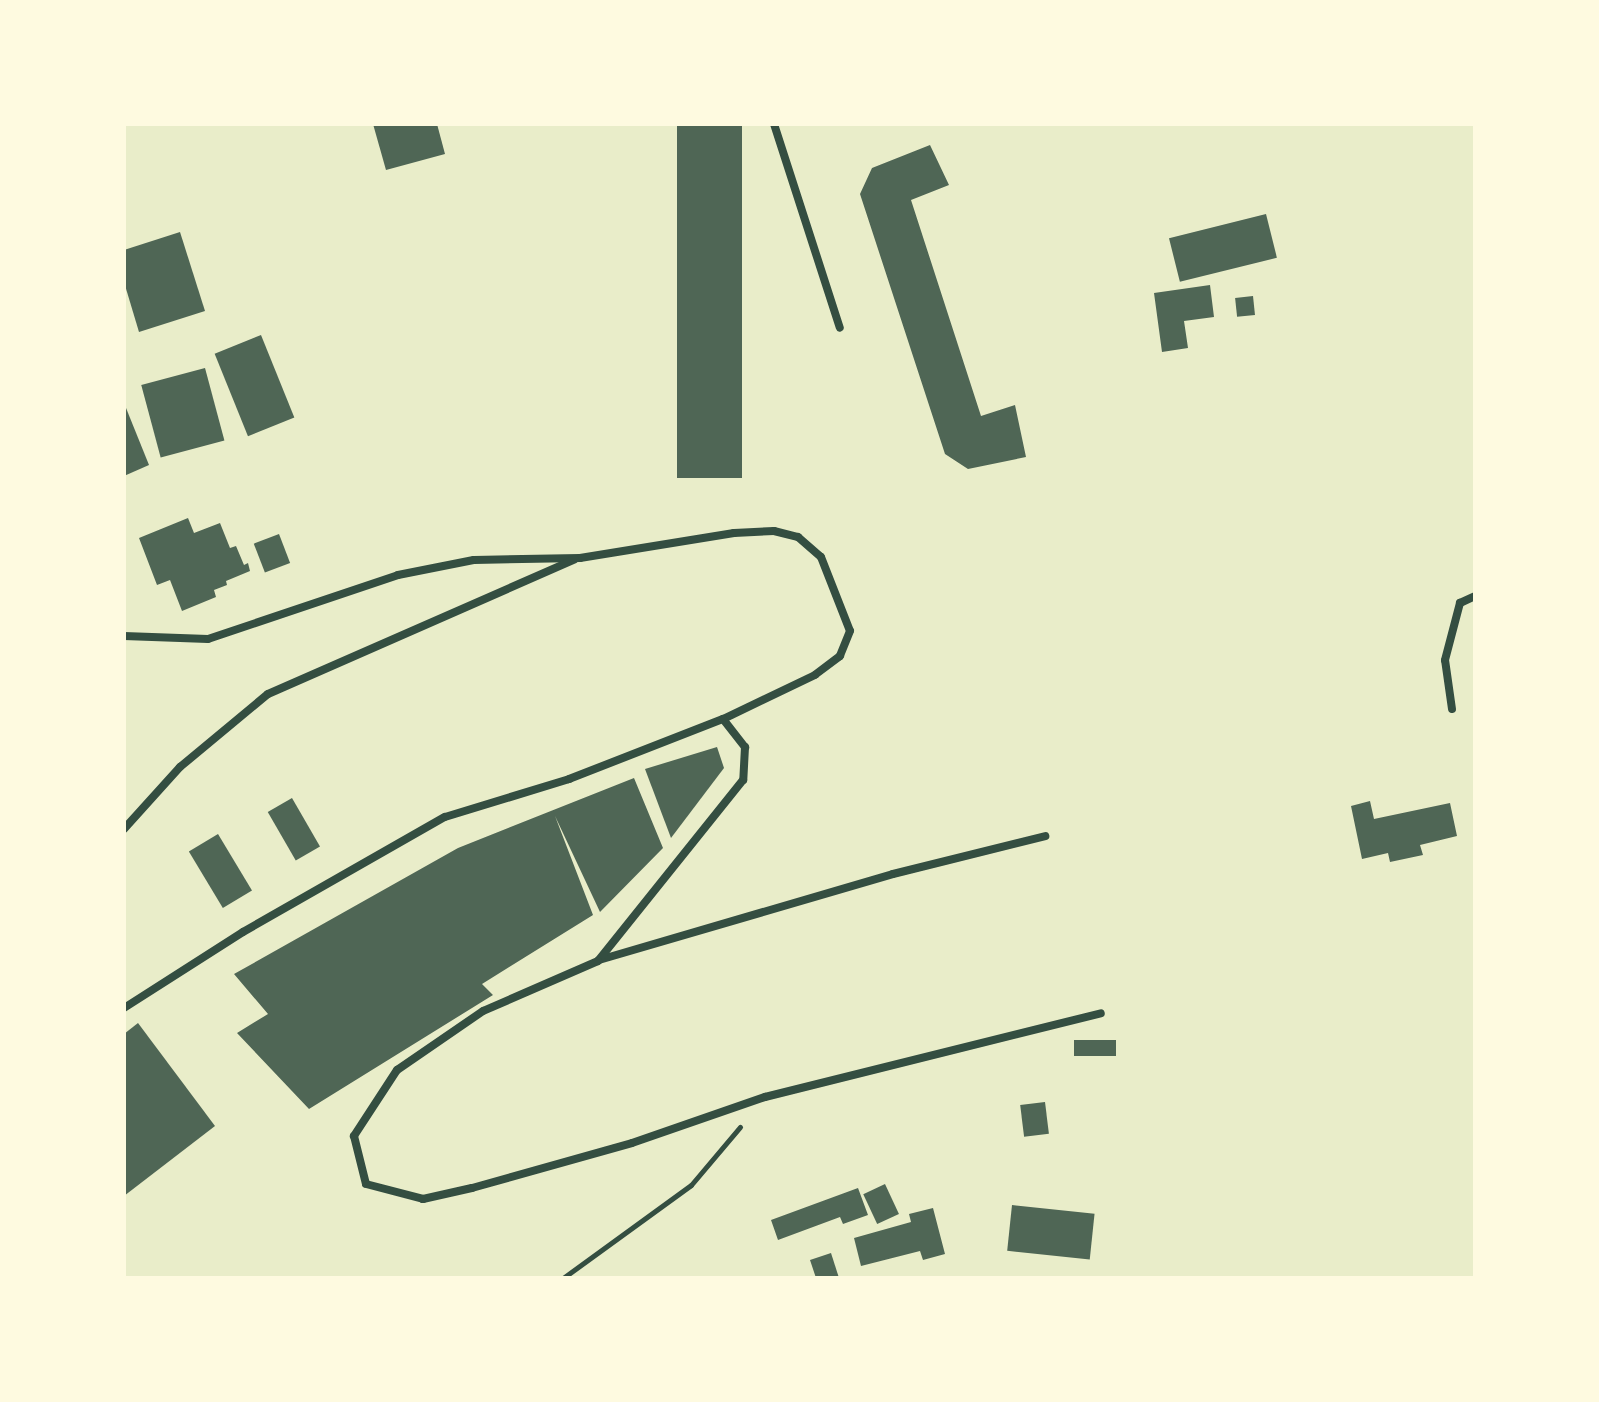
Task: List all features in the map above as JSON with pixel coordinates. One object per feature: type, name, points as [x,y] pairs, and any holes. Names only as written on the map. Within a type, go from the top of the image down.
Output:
[{"type":"street","points":[[774,124],[840,328]]},
{"type":"street","points":[[124,636],[208,639],[398,575],[474,560],[580,558],[734,533],[774,531],[798,537],[821,557],[850,631],[840,656],[815,675],[723,719],[569,779],[445,817],[243,932],[124,1008]]},
{"type":"street","points":[[124,829],[180,767],[268,694],[580,558]]},
{"type":"street","points":[[1452,709],[1445,660],[1460,603],[1475,596]]},
{"type":"street","points":[[598,961],[743,780],[745,747],[723,719]]},
{"type":"street","points":[[1045,836],[893,874],[598,961],[483,1011],[397,1070],[354,1136],[366,1184],[423,1199],[604,1151],[765,1097],[1101,1013]]},
{"type":"path","points":[[563,1278],[691,1185],[765,1097]]},
{"type":"building","points":[[373,124],[437,124],[445,154],[386,170]]},
{"type":"building","points":[[677,124],[742,124],[742,478],[677,478]]},
{"type":"building","points":[[930,145],[949,185],[911,200],[981,416],[1015,405],[1026,457],[968,469],[945,454],[860,194],[872,168]]},
{"type":"building","points":[[1266,214],[1277,258],[1180,282],[1169,238]]},
{"type":"building","points":[[180,232],[205,311],[139,332],[124,282],[124,250]]},
{"type":"building","points":[[1210,285],[1214,317],[1184,321],[1188,348],[1162,352],[1154,293]]},
{"type":"building","points":[[1253,296],[1255,315],[1237,317],[1235,298]]},
{"type":"building","points":[[261,335],[294,418],[248,436],[215,354]]},
{"type":"building","points":[[205,368],[224,440],[161,458],[141,385]]},
{"type":"building","points":[[124,403],[149,465],[124,476]]},
{"type":"building","points":[[188,518],[194,533],[220,523],[230,548],[236,546],[250,571],[214,590],[216,597],[182,611],[170,580],[157,585],[139,538]]},
{"type":"building","points":[[279,534],[290,563],[265,573],[254,544]]},
{"type":"building","points":[[717,747],[724,768],[671,838],[645,769]]},
{"type":"building","points":[[634,778],[663,848],[600,912],[555,816],[593,915],[482,984],[493,995],[309,1109],[237,1033],[268,1014],[234,974],[458,848]]},
{"type":"building","points":[[292,798],[320,846],[296,860],[268,812]]},
{"type":"building","points":[[1370,801],[1374,819],[1450,803],[1457,836],[1420,845],[1423,855],[1390,862],[1388,853],[1362,859],[1351,806]]},
{"type":"building","points":[[218,834],[252,891],[223,908],[189,852]]},
{"type":"building","points":[[138,1023],[215,1126],[124,1196],[124,1034]]},
{"type":"building","points":[[1074,1040],[1116,1040],[1116,1056],[1074,1056]]},
{"type":"building","points":[[1045,1102],[1049,1134],[1024,1137],[1020,1105]]},
{"type":"building","points":[[885,1184],[899,1214],[877,1224],[863,1194]]},
{"type":"building","points":[[858,1188],[868,1215],[843,1224],[840,1217],[778,1240],[771,1220]]},
{"type":"building","points":[[1012,1205],[1095,1214],[1090,1259],[1007,1251]]},
{"type":"building","points":[[933,1208],[945,1254],[923,1260],[920,1251],[861,1266],[854,1238],[911,1222],[909,1214]]},
{"type":"building","points":[[831,1253],[839,1278],[816,1278],[810,1260]]}]
